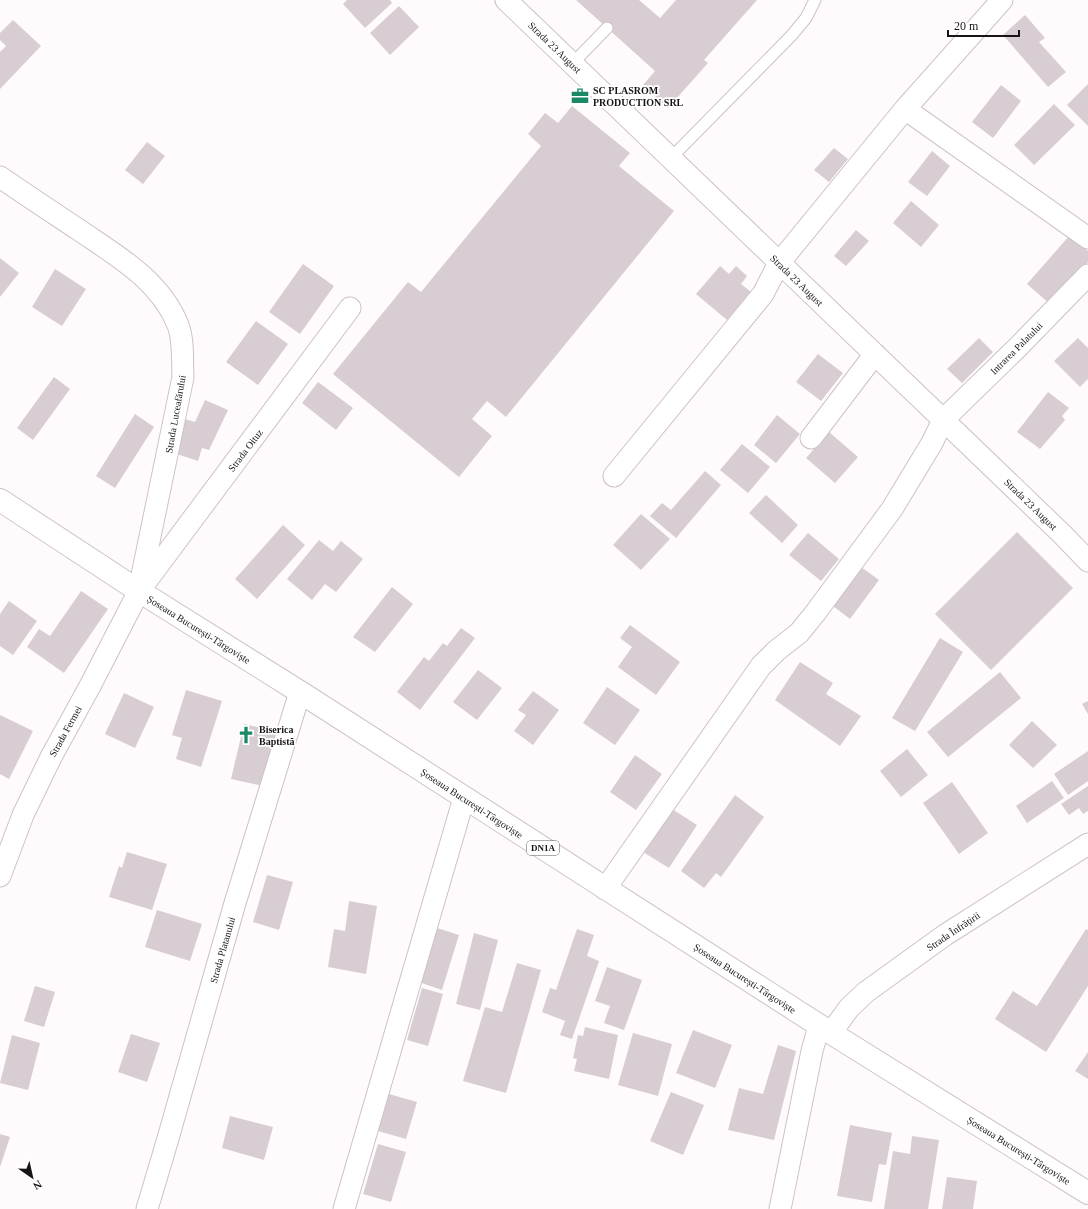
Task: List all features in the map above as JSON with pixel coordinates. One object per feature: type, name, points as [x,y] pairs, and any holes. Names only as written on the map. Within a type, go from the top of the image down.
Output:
[{"type":"main road","name":"Șoseaua București-Târgoviște","points":[[0,500],[139,592],[300,692],[825,1029],[1088,1193]]},
{"type":"street","name":"Strada 23 August","points":[[506,0],[1088,560]]},
{"type":"street","points":[[614,476],[762,294],[779,263],[905,109],[1002,0]]},
{"type":"street","points":[[905,109],[1088,238]]},
{"type":"street","name":"Strada Luceafărului","points":[[0,177],[142,274],[168,305],[178,327],[182,349],[183,377],[139,592]]},
{"type":"street","name":"Intrarea Palatului","points":[[943,420],[1019,346],[1088,275]]},
{"type":"street","name":"Strada Oituz","points":[[139,592],[350,308]]},
{"type":"street","points":[[811,438],[875,354]]},
{"type":"street","points":[[606,889],[761,666],[776,651],[799,633],[812,618],[892,509],[932,443],[943,420]]},
{"type":"street","name":"Strada Fermei","points":[[0,876],[23,815],[51,756],[90,686],[139,592]]},
{"type":"street","name":"Strada Platanului","points":[[147,1209],[170,1134],[235,903],[300,692]]},
{"type":"street","points":[[344,1209],[464,798]]},
{"type":"street","name":"Strada Înfrățirii","points":[[780,1209],[812,1051],[825,1029],[872,988],[945,935],[1088,844]]},
{"type":"lane","points":[[670,159],[791,36],[806,18],[815,0]]},
{"type":"lane","points":[[572,64],[607,28]]},
{"type":"building","points":[[347,0],[390,0],[392,3],[365,28],[343,4]]},
{"type":"building","points":[[576,0],[639,0],[660,18],[676,0],[757,0],[704,60],[708,63],[668,108],[643,85],[655,71]]},
{"type":"building","points":[[399,6],[419,27],[390,55],[370,33]]},
{"type":"building","points":[[1025,15],[1045,38],[1039,42],[1066,72],[1048,87],[1003,35]]},
{"type":"building","points":[[13,20],[41,46],[0,89],[0,52],[6,46],[0,40],[0,33]]},
{"type":"building","points":[[1088,84],[1088,126],[1067,105]]},
{"type":"building","points":[[1001,85],[1021,101],[993,138],[972,122]]},
{"type":"building","points":[[1054,104],[1075,125],[1034,165],[1014,145]]},
{"type":"building","points":[[572,106],[630,153],[619,166],[674,211],[506,417],[487,401],[472,419],[492,436],[459,477],[333,374],[408,282],[421,292],[541,146],[528,134],[545,113],[558,123]]},
{"type":"building","points":[[147,142],[165,156],[143,184],[125,170]]},
{"type":"building","points":[[834,148],[848,159],[829,182],[814,170]]},
{"type":"building","points":[[932,151],[950,166],[927,196],[908,182]]},
{"type":"building","points":[[911,201],[939,225],[921,247],[893,223]]},
{"type":"building","points":[[856,230],[869,241],[846,266],[834,256]]},
{"type":"building","points":[[1070,235],[1088,251],[1088,262],[1051,305],[1027,284]]},
{"type":"building","points":[[0,258],[19,273],[0,297]]},
{"type":"building","points":[[303,264],[334,286],[300,334],[269,312]]},
{"type":"building","points":[[720,266],[729,274],[736,266],[747,276],[741,284],[751,292],[727,320],[696,294]]},
{"type":"building","points":[[55,269],[86,289],[62,326],[32,307]]},
{"type":"building","points":[[256,321],[288,344],[258,385],[226,362]]},
{"type":"building","points":[[979,338],[993,352],[962,383],[947,369]]},
{"type":"building","points":[[1078,338],[1088,348],[1088,379],[1080,387],[1054,361]]},
{"type":"building","points":[[818,354],[843,373],[821,401],[796,382]]},
{"type":"building","points":[[54,377],[70,389],[33,440],[17,428]]},
{"type":"building","points":[[318,382],[353,408],[336,430],[302,403]]},
{"type":"building","points":[[1048,392],[1069,408],[1062,416],[1065,420],[1040,449],[1017,432]]},
{"type":"building","points":[[205,400],[228,410],[209,450],[202,448],[198,461],[177,454],[185,419],[195,422]]},
{"type":"building","points":[[135,414],[154,427],[115,488],[96,476]]},
{"type":"building","points":[[777,415],[800,434],[776,463],[754,445]]},
{"type":"building","points":[[829,432],[858,457],[835,483],[806,458]]},
{"type":"building","points":[[742,444],[770,467],[748,493],[720,470]]},
{"type":"building","points":[[705,471],[721,485],[676,538],[650,516],[662,503],[671,510]]},
{"type":"building","points":[[766,495],[798,525],[782,543],[749,513]]},
{"type":"building","points":[[641,514],[670,539],[641,570],[613,545]]},
{"type":"building","points":[[283,525],[305,545],[257,599],[235,579]]},
{"type":"building","points":[[1017,532],[1073,588],[991,670],[935,614]]},
{"type":"building","points":[[808,533],[839,559],[821,581],[789,555]]},
{"type":"building","points":[[319,540],[333,551],[341,541],[363,559],[336,592],[325,584],[312,600],[287,579]]},
{"type":"building","points":[[861,567],[879,580],[850,619],[833,606]]},
{"type":"building","points":[[392,587],[413,604],[375,652],[353,637]]},
{"type":"building","points":[[81,591],[108,609],[64,673],[27,647],[39,629],[50,636]]},
{"type":"building","points":[[9,601],[37,621],[13,655],[0,646],[0,614]]},
{"type":"building","points":[[630,625],[680,662],[656,695],[618,667],[632,647],[620,638]]},
{"type":"building","points":[[461,628],[475,638],[420,710],[397,692],[424,657],[429,661],[443,643],[447,646]]},
{"type":"building","points":[[940,638],[963,652],[915,731],[892,718]]},
{"type":"building","points":[[800,662],[833,683],[826,694],[861,716],[840,746],[775,700]]},
{"type":"building","points":[[478,670],[502,688],[477,720],[453,702]]},
{"type":"building","points":[[1000,672],[1021,698],[948,757],[927,732]]},
{"type":"building","points":[[607,687],[640,710],[615,745],[583,723]]},
{"type":"building","points":[[186,690],[222,701],[201,767],[176,759],[182,738],[172,735]]},
{"type":"building","points":[[533,691],[559,710],[533,745],[514,731],[526,715],[518,710]]},
{"type":"building","points":[[124,693],[154,707],[135,748],[105,734]]},
{"type":"building","points":[[1088,701],[1088,714],[1082,704]]},
{"type":"building","points":[[0,715],[33,731],[9,779],[0,774]]},
{"type":"building","points":[[1032,721],[1057,745],[1033,768],[1009,745]]},
{"type":"building","points":[[244,724],[276,731],[263,786],[231,779]]},
{"type":"building","points":[[907,749],[928,775],[901,797],[880,771]]},
{"type":"building","points":[[1088,751],[1088,781],[1068,795],[1054,774]]},
{"type":"building","points":[[635,755],[662,774],[636,810],[610,792]]},
{"type":"building","points":[[1052,781],[1064,798],[1027,823],[1016,806]]},
{"type":"building","points":[[952,782],[988,833],[959,854],[923,803]]},
{"type":"building","points":[[1088,786],[1088,811],[1083,814],[1079,808],[1069,815],[1061,804]]},
{"type":"building","points":[[735,795],[764,817],[721,877],[716,873],[704,888],[681,871]]},
{"type":"building","points":[[672,809],[697,825],[669,868],[643,852]]},
{"type":"building","points":[[127,852],[167,864],[152,910],[109,897],[119,866],[122,868]]},
{"type":"building","points":[[267,875],[293,882],[279,930],[253,922]]},
{"type":"building","points":[[349,901],[377,906],[366,974],[328,967],[334,929],[345,931]]},
{"type":"building","points":[[157,910],[202,924],[190,961],[145,947]]},
{"type":"building","points":[[434,927],[459,935],[442,990],[416,981]]},
{"type":"building","points":[[577,929],[594,935],[587,956],[599,961],[572,1039],[560,1035],[565,1021],[542,1012],[550,988],[556,990]]},
{"type":"building","points":[[1086,929],[1088,930],[1088,986],[1046,1052],[995,1019],[1013,991],[1037,1006]]},
{"type":"building","points":[[474,933],[498,940],[480,1010],[456,1004]]},
{"type":"building","points":[[517,963],[541,970],[506,1093],[463,1081],[485,1007],[502,1012]]},
{"type":"building","points":[[607,967],[642,980],[624,1030],[604,1023],[610,1006],[595,1001]]},
{"type":"building","points":[[35,986],[55,992],[44,1027],[24,1021]]},
{"type":"building","points":[[422,988],[443,994],[428,1046],[407,1040]]},
{"type":"building","points":[[585,1027],[618,1035],[609,1079],[574,1071],[577,1059],[573,1058],[578,1035],[583,1036]]},
{"type":"building","points":[[693,1030],[732,1045],[715,1088],[676,1073]]},
{"type":"building","points":[[633,1033],[672,1044],[658,1096],[618,1085]]},
{"type":"building","points":[[131,1034],[160,1043],[147,1082],[118,1072]]},
{"type":"building","points":[[12,1035],[40,1043],[28,1090],[0,1083]]},
{"type":"building","points":[[778,1045],[796,1051],[774,1140],[728,1130],[739,1088],[763,1094]]},
{"type":"building","points":[[1088,1052],[1088,1079],[1075,1071]]},
{"type":"building","points":[[671,1092],[704,1105],[683,1155],[650,1141]]},
{"type":"building","points":[[389,1094],[417,1102],[406,1139],[378,1131]]},
{"type":"building","points":[[230,1116],[273,1127],[264,1160],[222,1148]]},
{"type":"building","points":[[850,1125],[892,1133],[886,1165],[879,1164],[872,1202],[837,1196]]},
{"type":"building","points":[[0,1134],[10,1137],[0,1167]]},
{"type":"building","points":[[912,1136],[939,1140],[928,1209],[884,1209],[893,1151],[910,1154]]},
{"type":"building","points":[[378,1144],[406,1152],[391,1202],[363,1194]]},
{"type":"building","points":[[947,1177],[977,1181],[973,1209],[942,1209]]},
{"type":"place","name":"SC PLASROM PRODUCTION SRL","points":[[580,96]]},
{"type":"place","name":"Biserica Baptistă","points":[[246,735]]}]
